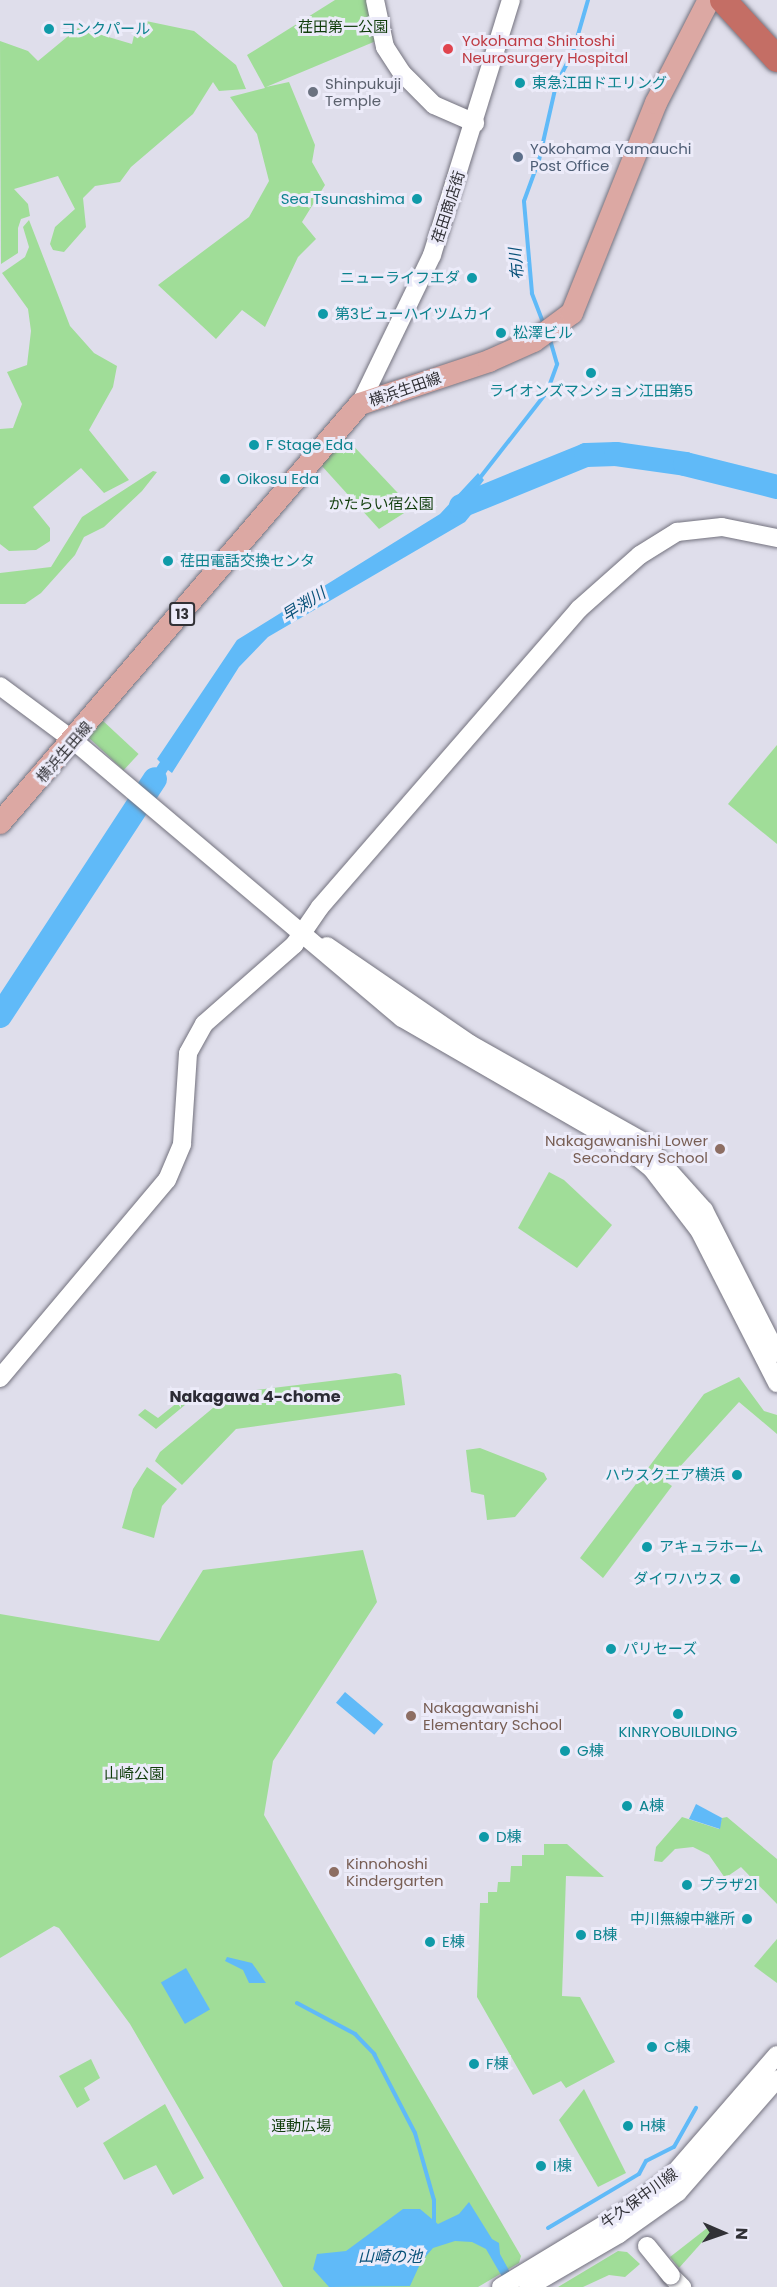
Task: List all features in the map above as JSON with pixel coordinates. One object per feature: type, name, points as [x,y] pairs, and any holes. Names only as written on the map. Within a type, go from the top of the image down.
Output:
[{"type":"highway","points":[[723,0],[777,59]]},
{"type":"highway","points":[[743,0],[777,38]]},
{"type":"main road","name":"横浜生田線","points":[[0,823],[74,741],[360,404],[534,340],[553,329],[582,297],[656,103],[709,0]]},
{"type":"street","points":[[375,0],[385,46],[402,73],[434,105],[475,123]]},
{"type":"street","name":"荏田商店街","points":[[360,404],[419,289],[475,123],[511,0]]},
{"type":"street","points":[[0,1378],[167,1180],[182,1144],[184,1072],[199,1031],[300,936],[431,777],[608,580],[660,540],[691,527],[744,529],[777,538]]},
{"type":"street","points":[[0,686],[74,741],[300,936],[411,1025],[624,1146],[652,1169],[699,1230],[777,1383]]},
{"type":"street","points":[[300,936],[361,966],[470,1044],[642,1141],[704,1210],[777,1354]]},
{"type":"street","name":"牛久保中川線","points":[[501,2287],[629,2218],[683,2166],[777,2055]]},
{"type":"street","name":"牛久保中川線","points":[[528,2287],[694,2176],[777,2079]]},
{"type":"street","points":[[629,2218],[647,2246],[677,2282]]},
{"type":"green space","name":"荏田第一公園","points":[[335,0],[369,0],[376,41],[266,87],[289,82],[315,145],[312,162],[325,185],[302,222],[316,239],[298,257],[265,327],[242,310],[216,339],[158,285],[249,217],[269,181],[257,134],[230,97],[265,88],[247,55]]},
{"type":"green space","points":[[146,21],[194,31],[236,65],[246,89],[219,91],[213,82],[193,114],[131,167],[120,182],[95,186],[83,198],[86,227],[64,252],[53,250],[50,244],[55,227],[75,209],[58,176],[14,189],[28,204],[30,216],[21,219],[18,228],[18,253],[1,264],[0,41],[28,51],[38,61],[78,28],[132,44],[137,23]]},
{"type":"green space","points":[[29,220],[70,326],[94,353],[117,366],[113,387],[89,430],[129,480],[104,493],[81,468],[33,507],[50,528],[50,541],[36,550],[9,551],[0,544],[0,429],[13,428],[22,404],[7,372],[27,365],[31,331],[28,309],[2,273],[25,257],[29,247],[23,227]]},
{"type":"green space","name":"かたらい宿公園","points":[[346,438],[412,508],[379,529],[321,465]]},
{"type":"green space","points":[[153,471],[157,472],[142,491],[104,527],[84,537],[75,555],[41,593],[25,604],[0,604],[0,573],[51,567],[82,517]]},
{"type":"green space","points":[[102,720],[139,754],[124,770],[87,736]]},
{"type":"green space","points":[[777,745],[777,844],[728,804]]},
{"type":"green space","points":[[549,1172],[564,1180],[612,1225],[577,1268],[518,1228]]},
{"type":"green space","points":[[396,1373],[401,1375],[405,1405],[236,1429],[182,1485],[155,1461],[160,1452],[231,1393]]},
{"type":"green space","points":[[739,1377],[764,1411],[777,1415],[777,1434],[739,1402],[666,1482],[672,1486],[603,1578],[580,1558],[704,1394]]},
{"type":"green space","points":[[188,1394],[191,1400],[156,1429],[138,1415],[145,1409],[158,1418]]},
{"type":"green space","points":[[480,1448],[544,1473],[547,1479],[515,1517],[487,1520],[484,1495],[471,1492],[466,1450]]},
{"type":"green space","points":[[147,1467],[177,1489],[162,1506],[154,1538],[122,1528],[133,1489]]},
{"type":"green space","name":"山崎公園","points":[[363,1550],[377,1602],[273,1761],[264,1815],[521,2256],[519,2263],[478,2287],[283,2287],[130,2024],[59,1928],[54,1926],[0,1958],[0,1614],[159,1641],[203,1570]]},
{"type":"green space","points":[[682,1817],[719,1829],[722,1818],[727,1817],[777,1859],[777,1904],[741,1867],[725,1878],[709,1855],[693,1847],[675,1849],[662,1862],[654,1861],[656,1847]]},
{"type":"green space","points":[[544,1844],[567,1844],[604,1877],[566,1876],[562,1996],[580,1997],[615,2062],[566,2088],[561,2081],[533,2095],[477,1997],[480,1903],[488,1903],[488,1892],[497,1892],[498,1882],[510,1882],[511,1866],[522,1866],[522,1855],[544,1855]]},
{"type":"green space","points":[[777,1939],[777,1983],[754,1966]]},
{"type":"green space","points":[[91,2059],[100,2078],[84,2088],[90,2100],[77,2108],[59,2076]]},
{"type":"green space","points":[[584,2089],[626,2173],[598,2187],[559,2120]]},
{"type":"green space","points":[[165,2104],[204,2178],[173,2195],[156,2165],[124,2180],[103,2143]]},
{"type":"green space","points":[[711,2225],[712,2231],[679,2268],[670,2257]]},
{"type":"green space","points":[[618,2251],[627,2252],[640,2264],[625,2277],[609,2275],[583,2287],[558,2287]]},
{"type":"water","points":[[478,473],[484,480],[475,492],[486,486],[491,502],[478,506],[465,522],[268,637],[239,667],[172,773],[168,770],[149,800],[140,793],[160,762],[157,759],[237,640],[440,514]]},
{"type":"water","points":[[345,1692],[383,1724],[374,1735],[336,1703]]},
{"type":"water","points":[[696,1804],[722,1818],[720,1829],[689,1819]]},
{"type":"water","points":[[227,1957],[252,1963],[266,1983],[249,1983],[243,1970],[225,1961]]},
{"type":"water","points":[[186,1968],[210,2010],[185,2024],[161,1983]]},
{"type":"water","name":"山崎の池","points":[[469,2202],[492,2239],[499,2243],[500,2254],[518,2287],[508,2287],[486,2249],[472,2242],[455,2241],[433,2248],[421,2262],[410,2286],[329,2287],[313,2269],[317,2254],[346,2251],[403,2209],[420,2209],[438,2224],[459,2214]]},
{"type":"waterway","name":"布川","points":[[544,325],[532,293],[524,201],[539,160],[556,85],[573,52],[588,0]]},
{"type":"waterway","name":"布川","points":[[479,479],[547,392],[557,364],[550,340]]},
{"type":"waterway","name":"早渕川","points":[[461,506],[586,455],[616,454],[685,464],[777,487]]},
{"type":"waterway","name":"早渕川","points":[[0,1016],[155,779]]},
{"type":"waterway","points":[[297,2003],[355,2034],[374,2054],[415,2133],[434,2200],[434,2223]]},
{"type":"waterway","points":[[548,2228],[639,2174],[646,2161],[674,2147],[696,2108]]},
{"type":"place","name":"コンクパール","points":[[49,29]]},
{"type":"place","name":"Yokohama Shintoshi Neurosurgery Hospital","points":[[448,49]]},
{"type":"place","name":"東急江田ドエリング","points":[[520,83]]},
{"type":"place","name":"Shinpukuji Temple","points":[[313,92]]},
{"type":"place","name":"Yokohama Yamauchi Post Office","points":[[518,157]]},
{"type":"place","name":"Sea Tsunashima","points":[[417,199]]},
{"type":"place","name":"ニューライフエダ","points":[[472,278]]},
{"type":"place","name":"第3ビューハイツムカイ","points":[[323,314]]},
{"type":"place","name":"松澤ビル","points":[[501,333]]},
{"type":"place","name":"ライオンズマンション江田第5","points":[[591,373]]},
{"type":"place","name":"F Stage Eda","points":[[254,445]]},
{"type":"place","name":"Oikosu Eda","points":[[225,479]]},
{"type":"place","name":"荏田電話交換センタ","points":[[168,561]]},
{"type":"place","name":"Nakagawanishi Lower Secondary School","points":[[720,1149]]},
{"type":"place","name":"ハウスクエア横浜","points":[[737,1475]]},
{"type":"place","name":"アキュラホーム","points":[[647,1547]]},
{"type":"place","name":"ダイワハウス","points":[[735,1579]]},
{"type":"place","name":"パリセーズ","points":[[611,1649]]},
{"type":"place","name":"KINRYOBUILDING","points":[[678,1714]]},
{"type":"place","name":"Nakagawanishi Elementary School","points":[[411,1716]]},
{"type":"place","name":"G棟","points":[[565,1751]]},
{"type":"place","name":"A棟","points":[[627,1806]]},
{"type":"place","name":"D棟","points":[[484,1837]]},
{"type":"place","name":"Kinnohoshi Kindergarten","points":[[334,1872]]},
{"type":"place","name":"プラザ21","points":[[687,1885]]},
{"type":"place","name":"中川無線中継所","points":[[747,1919]]},
{"type":"place","name":"B棟","points":[[581,1935]]},
{"type":"place","name":"E棟","points":[[430,1942]]},
{"type":"place","name":"C棟","points":[[652,2047]]},
{"type":"place","name":"F棟","points":[[474,2064]]},
{"type":"place","name":"H棟","points":[[628,2126]]},
{"type":"place","name":"I棟","points":[[541,2166]]},
{"type":"district","name":"Nakagawa 4-chome","points":[[255,1397]]},
{"type":"park label","name":"運動広場","points":[[301,2126]]}]
